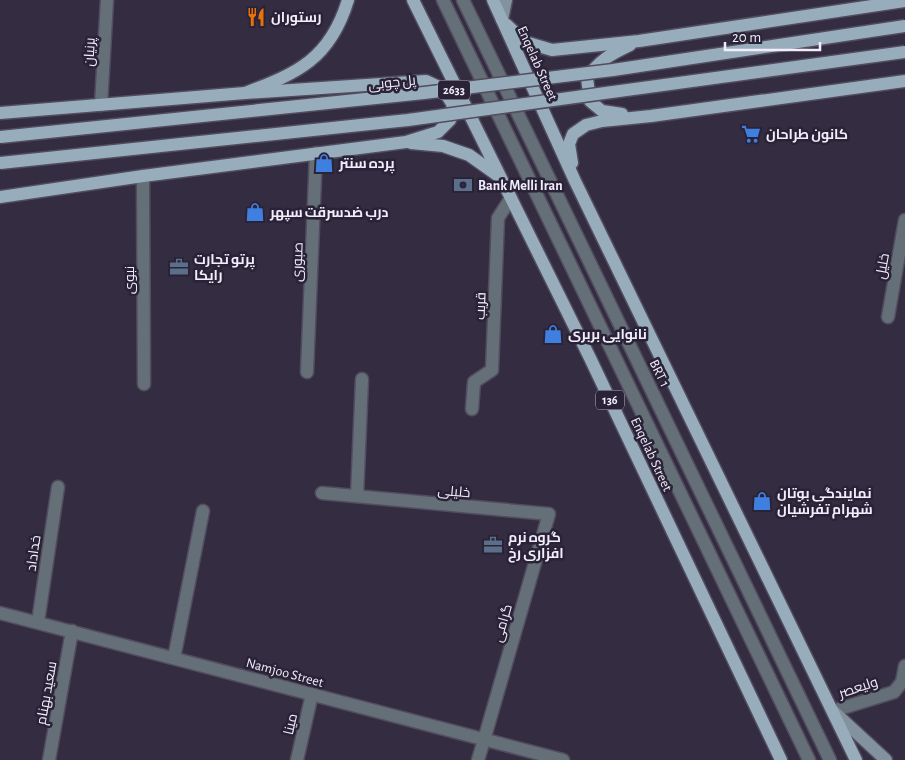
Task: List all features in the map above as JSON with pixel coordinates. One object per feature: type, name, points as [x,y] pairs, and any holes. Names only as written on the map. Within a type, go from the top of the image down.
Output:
[{"type":"main road","points":[[245,93],[300,70],[319,54],[344,14],[348,0]]},
{"type":"main road","name":"Enqelab Street","points":[[413,0],[590,358],[781,760]]},
{"type":"main road","name":"Enqelab Street","points":[[493,0],[575,181],[856,760]]},
{"type":"main road","points":[[506,0],[502,20],[525,42],[552,50],[639,41],[905,1]]},
{"type":"main road","name":"پل چوبی","points":[[0,137],[424,93],[614,70],[905,26]]},
{"type":"main road","points":[[639,41],[613,53],[598,63],[587,78],[590,101],[602,111],[624,115],[651,116]]},
{"type":"main road","name":"2633","points":[[0,163],[408,120],[905,52]]},
{"type":"main road","points":[[0,113],[426,80],[443,89],[453,105],[450,120],[438,132],[406,142],[143,176],[0,197]]},
{"type":"main road","points":[[575,181],[569,144],[572,134],[586,125],[602,121],[905,81]]},
{"type":"main road","points":[[406,142],[443,146],[468,155],[501,178]]},
{"type":"main road","points":[[833,712],[886,760]]},
{"type":"street","name":"پرنیان","points":[[101,105],[107,0]]},
{"type":"street","points":[[443,0],[809,760]]},
{"type":"street","name":"BRT 1","points":[[463,0],[830,760]]},
{"type":"street","name":"صبوری","points":[[307,372],[316,153]]},
{"type":"street","name":"نبوی","points":[[143,176],[144,384]]},
{"type":"street","name":"قریب","points":[[472,410],[474,382],[492,370],[498,218],[512,198]]},
{"type":"street","name":"خلیل","points":[[888,317],[905,220]]},
{"type":"street","points":[[357,496],[362,379]]},
{"type":"street","name":"خداداد","points":[[38,622],[58,487]]},
{"type":"street","name":"خلیلی","points":[[322,493],[549,514]]},
{"type":"street","points":[[174,658],[203,511]]},
{"type":"street","name":"گرامی","points":[[478,760],[549,514]]},
{"type":"street","name":"Namjoo Street","points":[[0,613],[563,760]]},
{"type":"street","name":"سعید بهنام","points":[[49,760],[72,631]]},
{"type":"street","name":"ولیعصر","points":[[833,712],[894,692],[902,682],[905,666]]},
{"type":"street","name":"مینا","points":[[296,760],[312,694]]},
{"type":"place","name":"رستوران","points":[[256,17]]},
{"type":"place","name":"کانون طراحان","points":[[751,134]]},
{"type":"place","name":"پرده سنتر","points":[[324,163]]},
{"type":"place","name":"Bank Melli Iran","points":[[463,185]]},
{"type":"place","name":"درب ضدسرقت سپهر","points":[[255,212]]},
{"type":"place","name":"پرتو تجارت رایکا","points":[[179,267]]},
{"type":"place","name":"نانوایی بربری","points":[[553,334]]},
{"type":"place","name":"نمایندگی بوتان شهرام تفرشیان","points":[[762,501]]},
{"type":"place","name":"گروه نرم افزاری رخ","points":[[493,545]]}]
